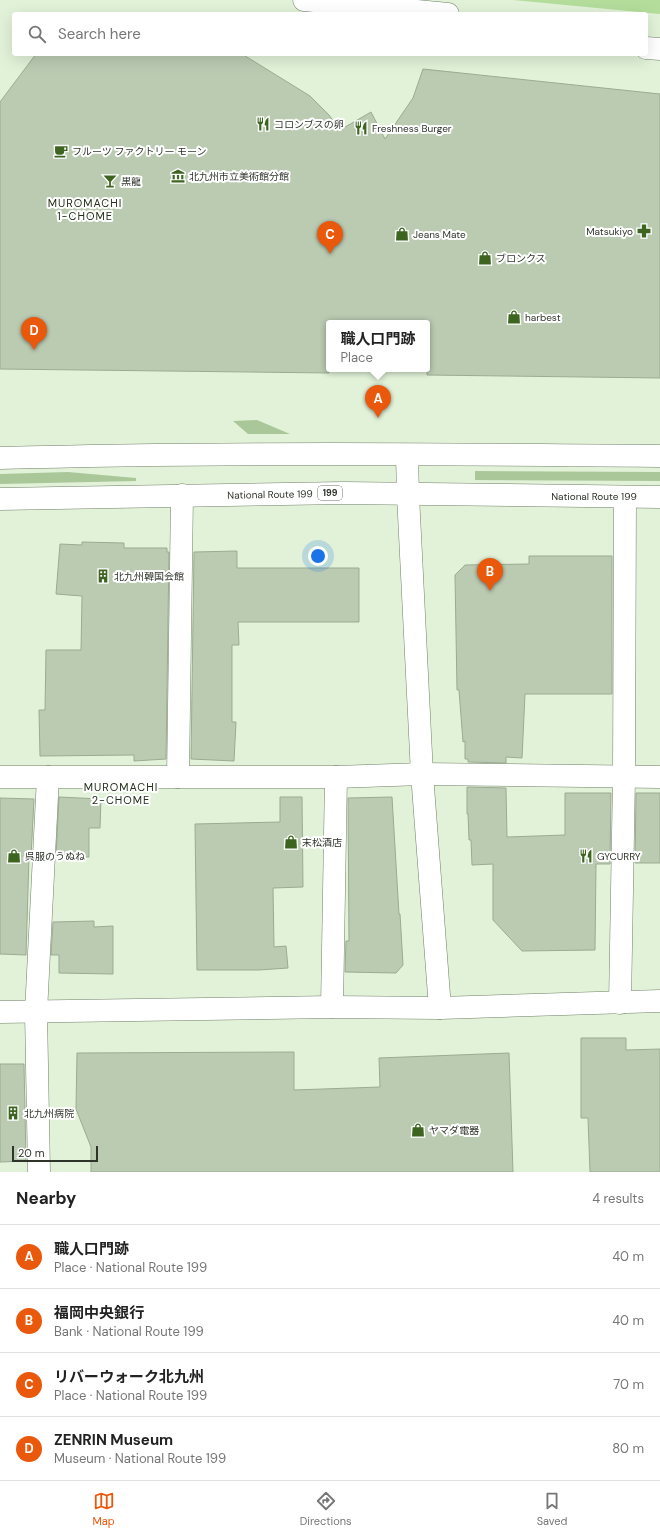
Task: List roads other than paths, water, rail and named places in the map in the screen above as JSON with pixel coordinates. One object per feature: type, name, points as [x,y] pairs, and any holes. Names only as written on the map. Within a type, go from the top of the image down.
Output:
[{"type":"main road","points":[[304,0],[427,12]]},
{"type":"main road","points":[[648,48],[660,49]]},
{"type":"main road","points":[[407,455],[422,774],[440,1008]]},
{"type":"main road","points":[[0,458],[99,456],[407,455],[660,456]]},
{"type":"main road","name":"National Route 199","points":[[0,499],[343,493],[660,497]]},
{"type":"main road","points":[[178,777],[182,495]]},
{"type":"main road","points":[[620,1003],[624,777],[625,497]]},
{"type":"main road","points":[[0,777],[336,777],[422,774],[660,777]]},
{"type":"main road","points":[[39,1172],[36,1012],[48,777]]},
{"type":"main road","points":[[332,1007],[336,777]]},
{"type":"main road","points":[[0,1012],[332,1007],[440,1008],[660,1001]]},
{"type":"place","name":"コロンブスの卵","points":[[263,124]]},
{"type":"place","name":"Freshness Burger","points":[[361,128]]},
{"type":"place","name":"フルーツ ファクトリー モーン","points":[[61,151]]},
{"type":"place","name":"北九州市立美術館分館","points":[[178,176]]},
{"type":"place","name":"黒龍","points":[[110,181]]},
{"type":"place","name":"Matsukiyo","points":[[644,231]]},
{"type":"place","name":"Jeans Mate","points":[[402,234]]},
{"type":"place","name":"リバーウォーク北九州","points":[[330,254]]},
{"type":"place","name":"ブロンクス","points":[[485,258]]},
{"type":"place","name":"harbest","points":[[514,317]]},
{"type":"place","name":"ZENRIN Museum","points":[[34,350]]},
{"type":"place","name":"職人口門跡","points":[[378,418]]},
{"type":"place","name":"北九州韓国会館","points":[[103,576]]},
{"type":"place","name":"福岡中央銀行","points":[[490,591]]},
{"type":"place","name":"末松酒店","points":[[291,842]]},
{"type":"place","name":"呉服のうぬね","points":[[14,856]]},
{"type":"place","name":"GYCURRY","points":[[586,856]]},
{"type":"place","name":"北九州病院","points":[[13,1113]]},
{"type":"place","name":"ヤマダ電器","points":[[418,1130]]},
{"type":"district","name":"MUROMACHI 1-CHOME","points":[[85,209]]},
{"type":"district","name":"MUROMACHI 2-CHOME","points":[[121,793]]}]
